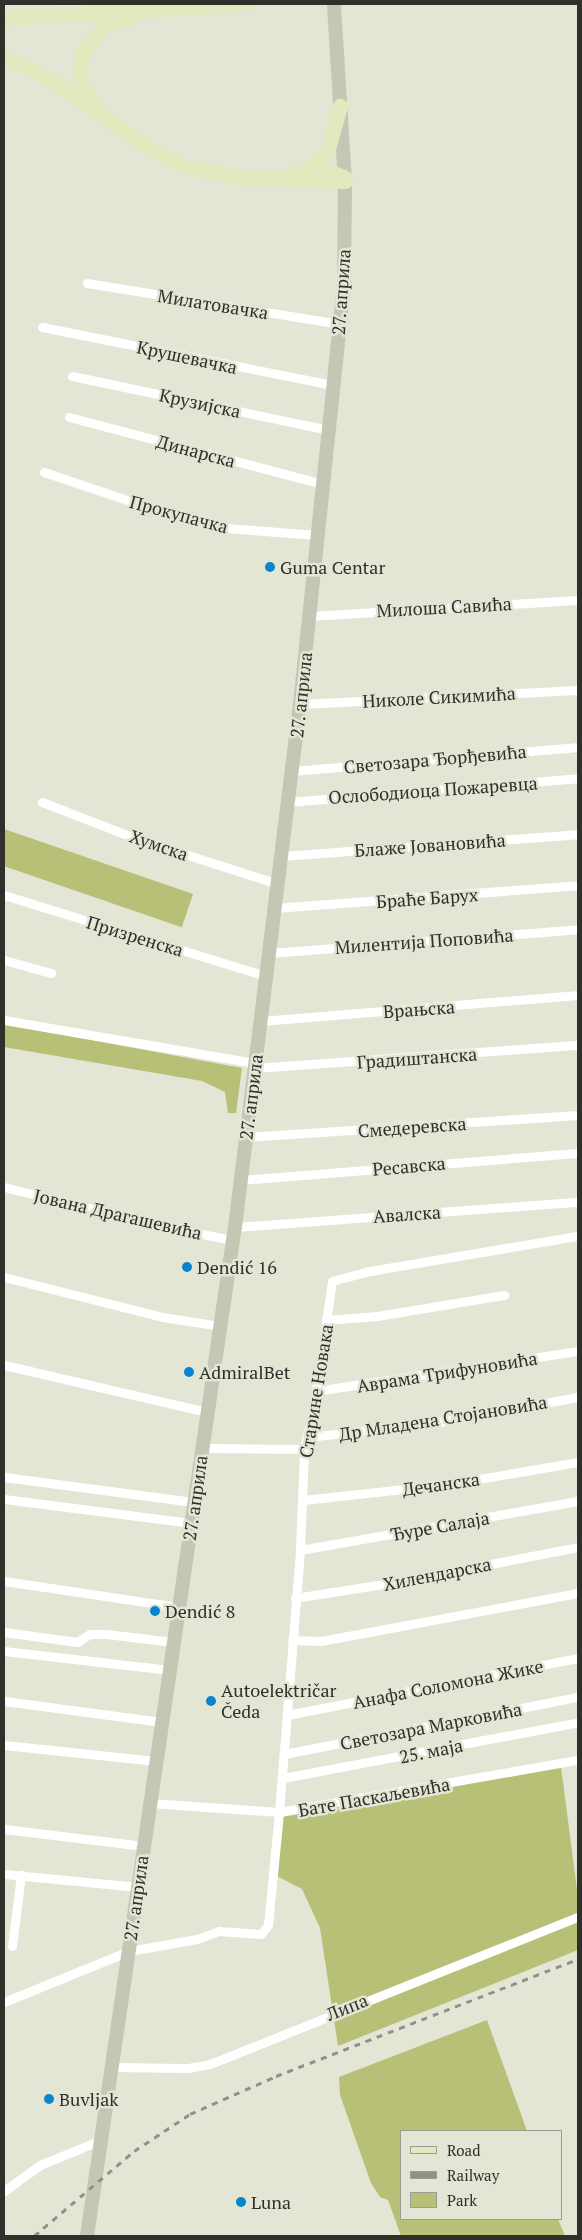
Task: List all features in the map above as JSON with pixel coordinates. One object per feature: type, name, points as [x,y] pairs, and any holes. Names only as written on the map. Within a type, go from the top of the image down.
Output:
[{"type":"main road","points":[[4,18],[152,6],[247,4]]},
{"type":"main road","name":"27. априла","points":[[86,2236],[234,1233],[300,704],[344,274],[345,179],[334,4]]},
{"type":"main road","points":[[104,116],[82,83],[80,65],[86,44],[108,23],[152,6]]},
{"type":"main road","points":[[4,56],[51,79],[145,146],[184,166],[235,178],[345,179]]},
{"type":"main road","points":[[309,170],[328,149],[340,106]]},
{"type":"main road","points":[[273,179],[309,170],[331,170],[345,179]]},
{"type":"street","name":"Милатовачка","points":[[87,283],[339,324]]},
{"type":"street","name":"Крушевачка","points":[[42,327],[333,384]]},
{"type":"street","name":"Крузијска","points":[[72,376],[328,430]]},
{"type":"street","name":"Динарска","points":[[69,417],[323,484]]},
{"type":"street","name":"Прокупачка","points":[[44,472],[136,503],[226,528],[318,535]]},
{"type":"street","name":"Милоша Савића","points":[[309,616],[578,600]]},
{"type":"street","name":"Николе Сикимића","points":[[300,704],[578,690]]},
{"type":"street","name":"Светозара Ђорђевића","points":[[292,771],[578,747]]},
{"type":"street","name":"Ослободиоца Пожаревца","points":[[288,802],[578,778]]},
{"type":"street","name":"Хумска","points":[[42,802],[135,838],[278,884]]},
{"type":"street","name":"Блаже Јовановића","points":[[281,856],[578,834]]},
{"type":"street","name":"Браће Барух","points":[[275,908],[578,885]]},
{"type":"street","name":"Призренска","points":[[4,895],[266,976]]},
{"type":"street","name":"Милентија Поповића","points":[[269,953],[578,928]]},
{"type":"street","points":[[4,960],[52,973]]},
{"type":"street","name":"Врањска","points":[[260,1021],[578,995]]},
{"type":"street","name":"Градиштанска","points":[[4,1020],[255,1066],[578,1045]]},
{"type":"street","name":"Смедеревска","points":[[246,1137],[578,1115]]},
{"type":"street","name":"Ресавска","points":[[241,1180],[578,1152]]},
{"type":"street","name":"Јована Драгашевића","points":[[4,1187],[166,1228],[234,1233]]},
{"type":"street","name":"Авалска","points":[[234,1233],[578,1202]]},
{"type":"street","name":"Старине Новака","points":[[279,1812],[304,1500],[304,1449],[316,1392],[332,1281],[338,1277],[578,1236]]},
{"type":"street","points":[[4,1277],[162,1317],[221,1326]]},
{"type":"street","points":[[326,1320],[377,1316],[504,1295]]},
{"type":"street","name":"Аврама Трифуновића","points":[[316,1392],[578,1350]]},
{"type":"street","points":[[4,1364],[208,1412]]},
{"type":"street","name":"Др Младена Стојановића","points":[[307,1437],[429,1424],[578,1397]]},
{"type":"street","points":[[203,1448],[304,1449]]},
{"type":"street","name":"Дечанска","points":[[304,1500],[450,1484],[578,1462]]},
{"type":"street","points":[[4,1477],[195,1502]]},
{"type":"street","points":[[4,1499],[192,1523]]},
{"type":"street","name":"Ђуре Салаја","points":[[300,1550],[578,1501]]},
{"type":"street","name":"Хилендарска","points":[[295,1598],[402,1581],[578,1546]]},
{"type":"street","points":[[4,1581],[179,1607]]},
{"type":"street","points":[[292,1640],[321,1641],[578,1593]]},
{"type":"street","points":[[4,1632],[81,1642],[90,1634],[106,1634],[174,1642]]},
{"type":"street","points":[[4,1651],[170,1670]]},
{"type":"street","name":"Анафа Соломона Жике","points":[[287,1715],[578,1658]]},
{"type":"street","name":"Светозара Марковића","points":[[284,1754],[578,1697]]},
{"type":"street","points":[[4,1701],[162,1722]]},
{"type":"street","name":"25. маја","points":[[283,1778],[578,1722]]},
{"type":"street","points":[[4,1745],[156,1761]]},
{"type":"street","name":"Бате Паскаљевића","points":[[128,1951],[197,1939],[219,1931],[254,1935],[265,1931],[279,1812],[578,1760]]},
{"type":"street","points":[[150,1803],[279,1812]]},
{"type":"street","points":[[4,1830],[144,1846]]},
{"type":"street","points":[[4,1874],[138,1887]]},
{"type":"street","points":[[12,1946],[21,1875]]},
{"type":"street","name":"Липа","points":[[111,2067],[188,2068],[210,2064],[578,1917]]},
{"type":"street","points":[[4,2002],[128,1951]]},
{"type":"street","points":[[4,2191],[40,2164],[101,2140]]},
{"type":"green space","points":[[4,829],[193,894],[182,927],[4,866]]},
{"type":"green space","points":[[4,1024],[242,1068],[236,1113],[228,1113],[225,1092],[202,1081],[4,1047]]},
{"type":"green space","points":[[561,1767],[578,1897],[578,1950],[338,2046],[320,1928],[302,1889],[277,1876],[282,1817]]},
{"type":"green space","points":[[487,2020],[527,2130],[400,2130],[400,2220],[558,2220],[565,2236],[401,2236],[388,2200],[380,2197],[371,2183],[340,2095],[339,2077]]},
{"type":"railway","points":[[34,2236],[134,2151],[190,2114],[276,2076],[578,1959]]},
{"type":"place","name":"Guma Centar","points":[[270,567]]},
{"type":"place","name":"Dendić 16","points":[[187,1267]]},
{"type":"place","name":"AdmiralBet","points":[[189,1372]]},
{"type":"place","name":"Dendić 8","points":[[155,1611]]},
{"type":"place","name":"Autoelektričar Čeda","points":[[211,1701]]},
{"type":"place","name":"Buvljak","points":[[49,2099]]},
{"type":"place","name":"Luna","points":[[241,2202]]}]
